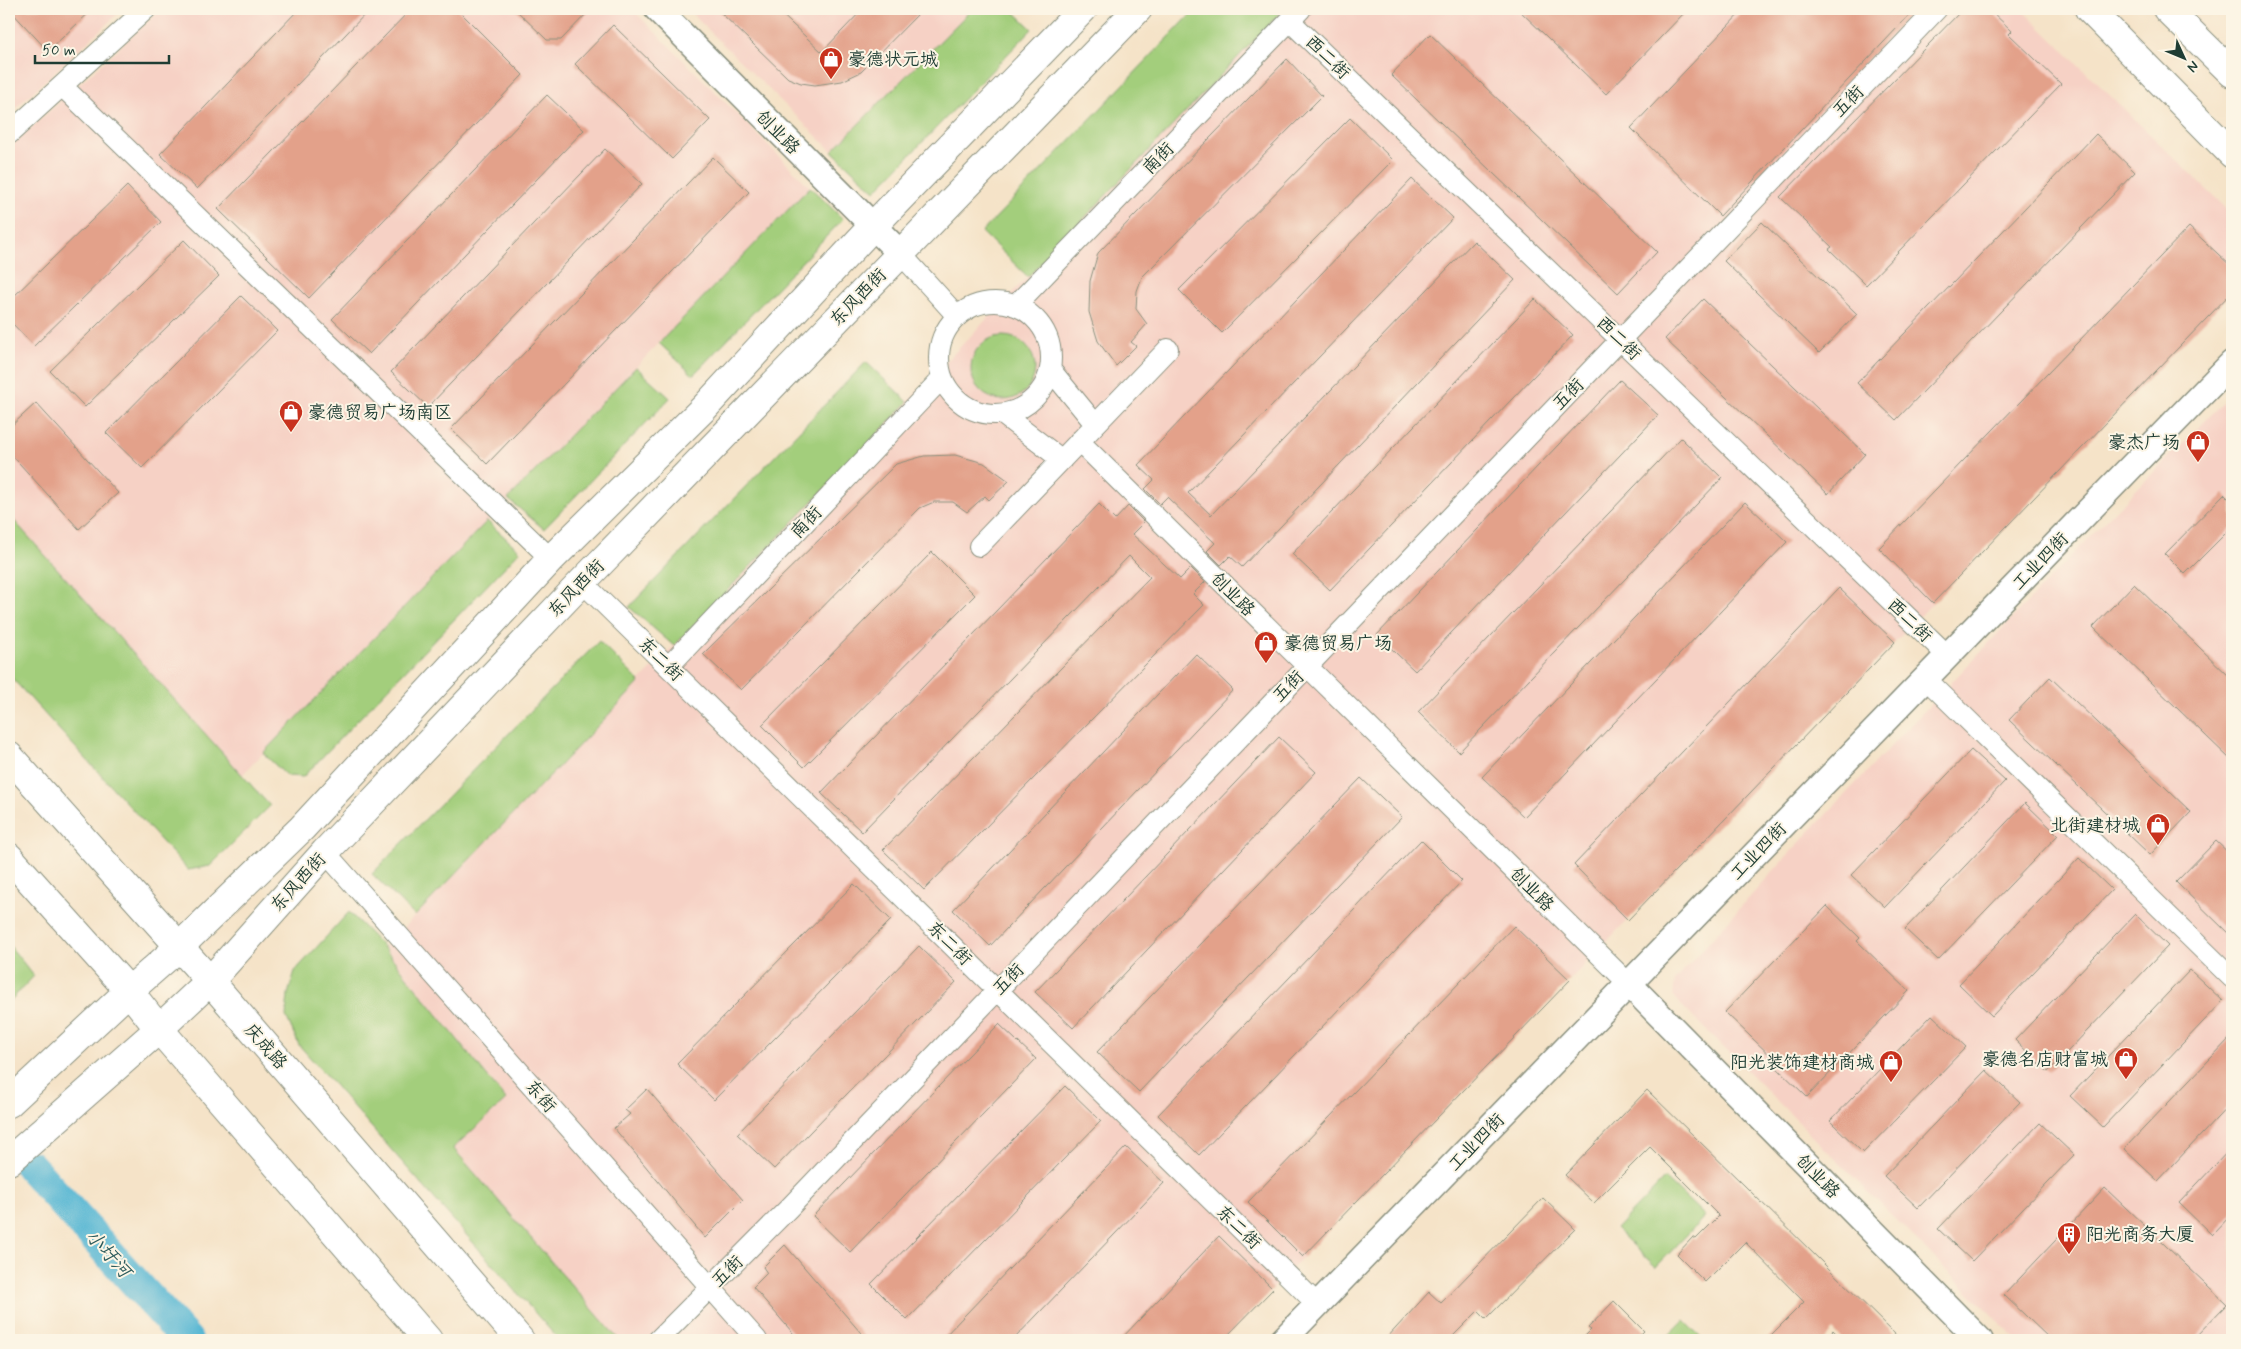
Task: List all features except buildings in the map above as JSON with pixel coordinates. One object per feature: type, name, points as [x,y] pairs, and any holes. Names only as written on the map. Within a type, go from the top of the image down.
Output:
[{"type":"main road","name":"东风西街","points":[[9,1104],[129,990],[179,947],[302,828],[551,559],[704,408],[873,226],[1083,9]]},
{"type":"main road","name":"东风西街","points":[[9,1161],[159,1029],[210,981],[324,852],[582,582],[1138,9]]},
{"type":"main road","points":[[2089,9],[2232,154]]},
{"type":"main road","points":[[2167,9],[2232,73]]},
{"type":"main road","name":"庆成路","points":[[9,756],[210,981],[520,1340]]},
{"type":"main road","points":[[9,857],[129,990],[159,1029],[428,1340]]},
{"type":"street","points":[[9,134],[146,9]]},
{"type":"street","name":"创业路","points":[[657,9],[901,254]]},
{"type":"street","name":"五街","points":[[658,1340],[998,990],[1936,9]]},
{"type":"street","name":"西二街","points":[[1296,15],[1620,339],[1948,656]]},
{"type":"street","name":"南街","points":[[1015,306],[1296,15]]},
{"type":"street","points":[[62,86],[551,559]]},
{"type":"street","points":[[901,254],[957,316]]},
{"type":"street","points":[[991,302],[1008,303],[1015,306],[1024,310],[1037,321],[1046,335],[1051,352],[1050,369],[1044,387],[1031,402],[1014,412],[995,415],[976,412],[959,402],[946,388],[942,378],[939,369],[939,350],[945,331],[957,316],[974,306],[991,302]]},
{"type":"street","points":[[978,546],[1168,349]]},
{"type":"street","name":"工业四街","points":[[1283,1340],[2232,363]]},
{"type":"street","points":[[1050,369],[1095,424]]},
{"type":"street","name":"南街","points":[[669,666],[942,378]]},
{"type":"street","points":[[1002,414],[1062,460]]},
{"type":"street","name":"创业路","points":[[1079,442],[1629,984],[1980,1340]]},
{"type":"street","name":"东二街","points":[[582,582],[1318,1305]]},
{"type":"street","points":[[1926,678],[2232,978]]},
{"type":"street","name":"东街","points":[[324,852],[757,1340]]},
{"type":"shaded area","points":[[9,9],[123,9],[9,114]]},
{"type":"shaded area","name":"豪德贸易广场南区","points":[[162,9],[632,9],[810,187],[241,776],[9,515],[9,148]]},
{"type":"shaded area","name":"豪德状元城","points":[[687,9],[972,9],[832,151]]},
{"type":"shaded area","name":"豪德贸易广场","points":[[1284,9],[2021,9],[2232,214],[2232,292],[1223,1340],[619,1340],[453,1148],[506,1099],[384,948]]},
{"type":"shaded area","points":[[2232,394],[2232,1340],[2017,1340],[1673,997],[1675,980],[1786,857],[2094,532]]},
{"type":"green space","points":[[972,9],[1011,9],[1032,29],[875,191],[832,151]]},
{"type":"green space","points":[[1196,9],[1284,9],[1028,277],[982,232]]},
{"type":"green space","points":[[810,187],[843,219],[693,375],[659,343]]},
{"type":"green space","points":[[1003,336],[1015,338],[1026,345],[1033,356],[1035,368],[1033,380],[1026,391],[1015,398],[1003,400],[991,398],[980,391],[973,380],[971,368],[973,356],[980,345],[991,338]]},
{"type":"green space","points":[[866,362],[908,402],[674,646],[629,607]]},
{"type":"green space","points":[[636,367],[670,398],[544,529],[508,499]]},
{"type":"green space","points":[[9,515],[270,806],[210,866],[188,870],[9,675]]},
{"type":"green space","points":[[487,521],[520,551],[303,777],[287,776],[263,753]]},
{"type":"green space","points":[[599,641],[640,682],[415,916],[372,874]]},
{"type":"green space","points":[[349,912],[384,948],[506,1100],[453,1148],[619,1340],[559,1340],[299,1045],[286,1016],[288,994],[295,971]]},
{"type":"green space","points":[[9,945],[34,976],[9,1002]]},
{"type":"green space","points":[[1665,1178],[1705,1216],[1656,1267],[1616,1229]]},
{"type":"green space","points":[[1684,1320],[1704,1340],[1664,1340]]},
{"type":"waterway","name":"小圩河","points":[[30,1166],[187,1340]]},
{"type":"place","name":"豪德状元城","points":[[831,80]]},
{"type":"place","name":"豪德贸易广场南区","points":[[291,433]]},
{"type":"place","name":"豪杰广场","points":[[2198,463]]},
{"type":"place","name":"豪德贸易广场","points":[[1266,664]]},
{"type":"place","name":"北街建材城","points":[[2158,846]]},
{"type":"place","name":"豪德名店财富城","points":[[2126,1080]]},
{"type":"place","name":"阳光装饰建材商城","points":[[1891,1083]]},
{"type":"place","name":"阳光商务大厦","points":[[2069,1255]]}]
